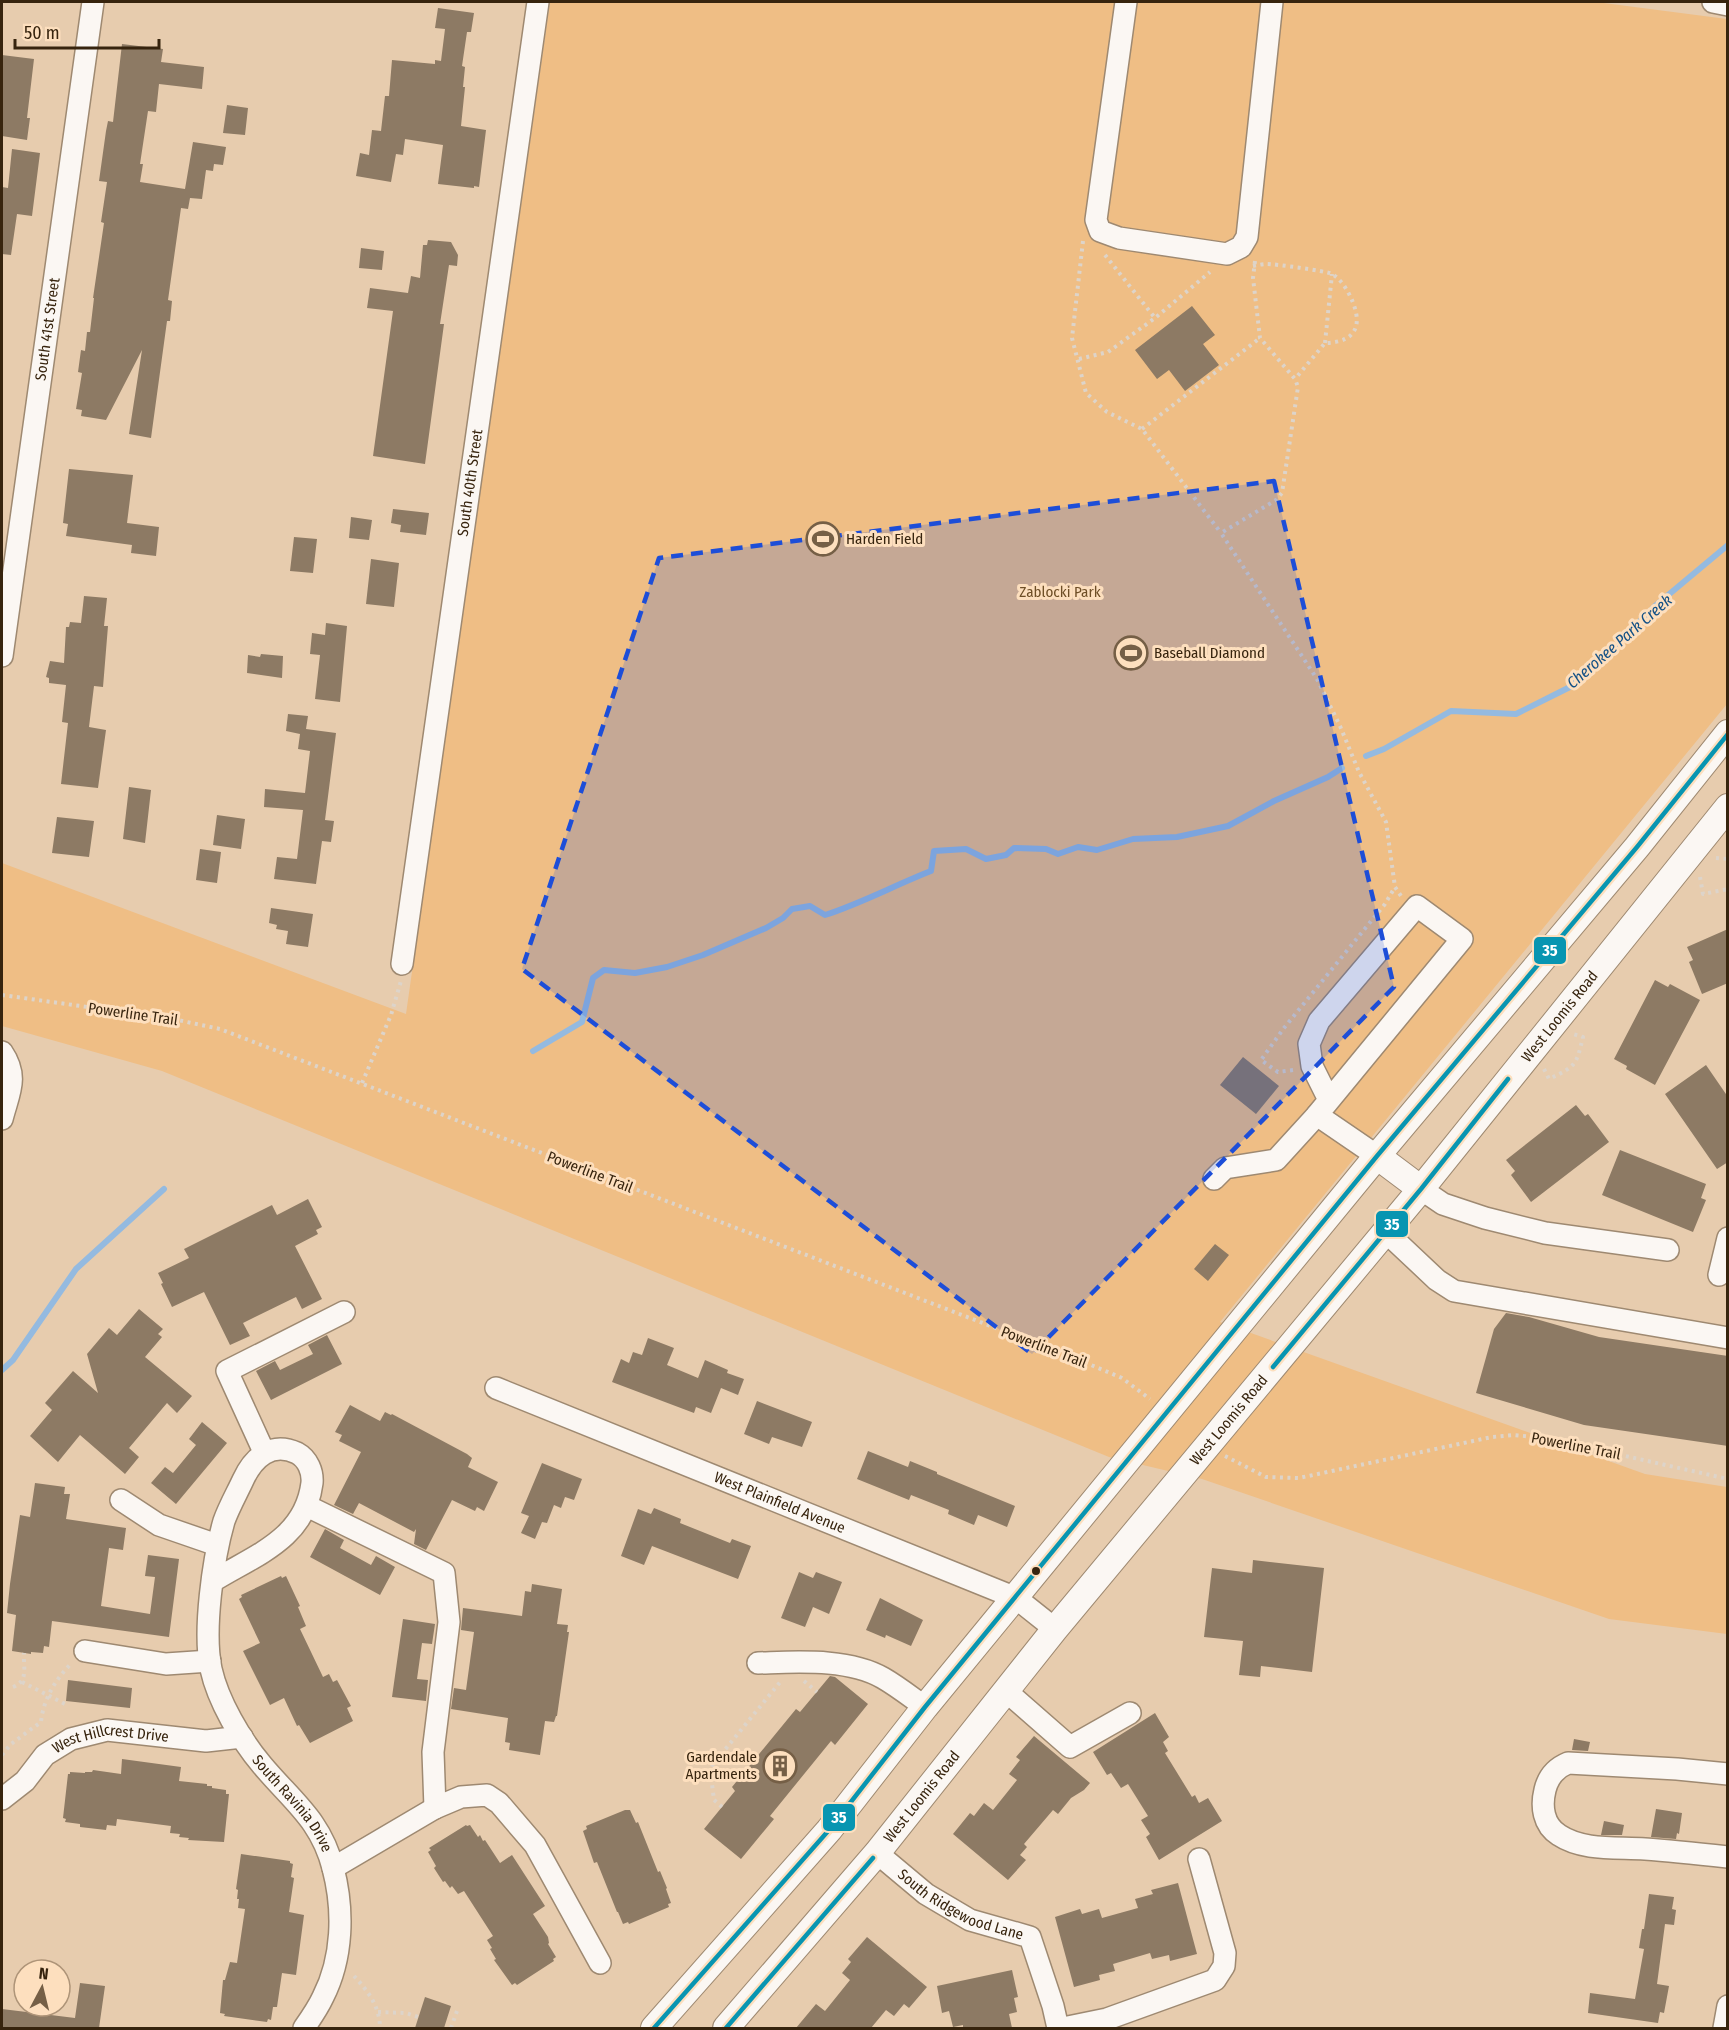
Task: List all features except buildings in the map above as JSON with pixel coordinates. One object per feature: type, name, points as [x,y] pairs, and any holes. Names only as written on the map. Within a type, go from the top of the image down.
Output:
[{"type":"main road","points":[[654,2028],[829,1830],[925,1707],[1728,733]]},
{"type":"main road","name":"West Loomis Road","points":[[726,2028],[877,1853],[1055,1629],[1386,1232],[1728,807]]},
{"type":"main road","points":[[1377,1156],[1421,1189]]},
{"type":"street","name":"South 41st Street","points":[[2,656],[93,2]]},
{"type":"street","name":"South 40th Street","points":[[402,964],[538,2]]},
{"type":"street","points":[[1126,2],[1096,220],[1100,231],[1119,238],[1227,254],[1241,248],[1247,237],[1272,2]]},
{"type":"street","points":[[1713,2],[1728,4]]},
{"type":"street","points":[[1214,1179],[1225,1168],[1276,1160],[1323,1107],[1461,939],[1417,906],[1319,1022],[1309,1044],[1323,1107],[1377,1156]]},
{"type":"street","points":[[2,1052],[13,1079],[2,1119]]},
{"type":"street","points":[[1421,1189],[1443,1204],[1485,1218],[1545,1233],[1668,1250]]},
{"type":"street","points":[[1386,1232],[1437,1280],[1454,1291],[1728,1338]]},
{"type":"street","points":[[1719,1275],[1728,1238]]},
{"type":"street","points":[[213,1581],[293,1529],[307,1506],[312,1477],[308,1462],[297,1453],[281,1450],[264,1452],[227,1371],[344,1312]]},
{"type":"street","name":"West Plainfield Avenue","points":[[496,1388],[1016,1598],[1055,1629]]},
{"type":"street","name":"South Ravinia Drive","points":[[264,1452],[250,1464],[225,1518],[217,1545],[208,1640],[212,1671],[227,1710],[261,1764],[306,1813],[319,1831],[333,1868],[341,1922],[333,1968],[324,1996],[304,2028]]},
{"type":"street","points":[[121,1500],[159,1525],[217,1545]]},
{"type":"street","points":[[307,1506],[444,1573],[449,1622],[433,1752],[435,1808]]},
{"type":"street","points":[[85,1652],[166,1664],[210,1661]]},
{"type":"street","points":[[758,1663],[811,1662],[851,1667],[881,1677],[925,1707]]},
{"type":"street","points":[[1006,1691],[1070,1747],[1130,1713]]},
{"type":"street","name":"West Hillcrest Drive","points":[[2,1799],[25,1781],[45,1755],[71,1739],[107,1730],[206,1741],[242,1737]]},
{"type":"street","points":[[1728,1774],[1677,1768],[1568,1763],[1559,1766],[1554,1772],[1545,1788],[1543,1804],[1549,1827],[1572,1841],[1598,1847],[1643,1848],[1728,1857]]},
{"type":"street","points":[[333,1868],[435,1808],[461,1797],[487,1795],[500,1803],[535,1845],[600,1963]]},
{"type":"street","name":"South Ridgewood Lane","points":[[877,1853],[926,1894],[970,1920],[1030,1937],[1058,2028]]},
{"type":"street","points":[[1063,2028],[1107,2019],[1215,1980],[1224,1966],[1225,1953],[1199,1859]]},
{"type":"street","points":[[1724,2028],[1728,2006]]},
{"type":"path","points":[[1084,234],[1072,338],[1086,393],[1107,412],[1142,429],[1221,533],[1317,679],[1359,772],[1386,822],[1395,887],[1413,911]]},
{"type":"path","points":[[1083,245],[1091,246]]},
{"type":"path","points":[[1099,247],[1155,318]]},
{"type":"path","points":[[1221,533],[1276,500],[1282,493],[1298,387],[1295,379],[1260,338],[1253,278],[1256,254]]},
{"type":"path","points":[[1243,265],[1266,264],[1332,274],[1343,283],[1354,304],[1358,321],[1353,333],[1341,343],[1325,343]]},
{"type":"path","points":[[1079,359],[1108,352],[1155,318],[1213,269]]},
{"type":"path","points":[[1295,379],[1325,343],[1332,274]]},
{"type":"path","points":[[1142,429],[1260,338]]},
{"type":"path","points":[[1716,858],[1728,859]]},
{"type":"path","points":[[1701,877],[1704,894],[1728,889]]},
{"type":"path","points":[[362,1083],[391,1015],[398,992],[402,964]]},
{"type":"path","name":"Powerline Trail","points":[[2,995],[173,1018],[220,1029],[1084,1362],[1122,1378],[1167,1413]]},
{"type":"path","points":[[1544,1068],[1549,1079],[1567,1071],[1574,1065],[1583,1037],[1571,1034]]},
{"type":"path","name":"Powerline Trail","points":[[1208,1445],[1235,1463],[1266,1477],[1290,1479],[1326,1474],[1492,1437],[1522,1435],[1552,1439],[1728,1479]]},
{"type":"path","points":[[2,1755],[11,1744],[41,1722],[42,1711],[49,1696],[66,1669],[85,1652]]},
{"type":"path","points":[[13,1687],[22,1682],[24,1678],[24,1653]]},
{"type":"path","points":[[799,1677],[817,1692]]},
{"type":"path","points":[[722,1807],[714,1800],[710,1768],[783,1679]]},
{"type":"path","points":[[22,1682],[67,1705]]},
{"type":"path","points":[[354,1976],[372,1998],[378,2012],[380,2028]]},
{"type":"path","points":[[452,2028],[457,2011]]},
{"type":"path","points":[[378,2012],[406,2013],[418,2017]]},
{"type":"highlighted area","points":[[1274,481],[1394,987],[1032,1354],[522,969],[659,558]]},
{"type":"green space","name":"Zablocki Park","points":[[550,2],[1596,2],[1727,19],[1727,704],[1220,1322],[1645,1474],[1727,1487],[1727,1634],[1609,1619],[1202,1479],[1109,1457],[162,1071],[2,1026],[2,863],[406,1014]]},
{"type":"waterway","name":"Cherokee Park Creek","points":[[1366,756],[1384,749],[1451,711],[1516,714],[1570,687],[1655,606],[1728,545]]},
{"type":"waterway","name":"Cherokee Park Creek","points":[[533,1051],[582,1022],[593,978],[604,970],[635,973],[667,967],[703,955],[766,928],[783,918],[792,909],[810,906],[825,915],[839,910],[931,871],[934,851],[966,849],[986,859],[1006,855],[1014,848],[1046,849],[1058,854],[1078,847],[1097,850],[1133,839],[1177,837],[1228,826],[1342,768]]},
{"type":"waterway","name":"Cherokee Park Creek","points":[[2,1370],[13,1360],[76,1269],[164,1189]]},
{"type":"transit line","name":"35","points":[[654,2028],[829,1830],[925,1707],[1377,1156],[1637,847],[1728,734]]},
{"type":"transit line","name":"35","points":[[1273,1367],[1421,1189],[1508,1079]]},
{"type":"transit line","name":"35","points":[[726,2028],[873,1858]]},
{"type":"place","name":"Harden Field","points":[[823,539]]},
{"type":"place","name":"Baseball Diamond","points":[[1131,653]]},
{"type":"place","name":"Gardendale Apartments","points":[[780,1766]]}]
